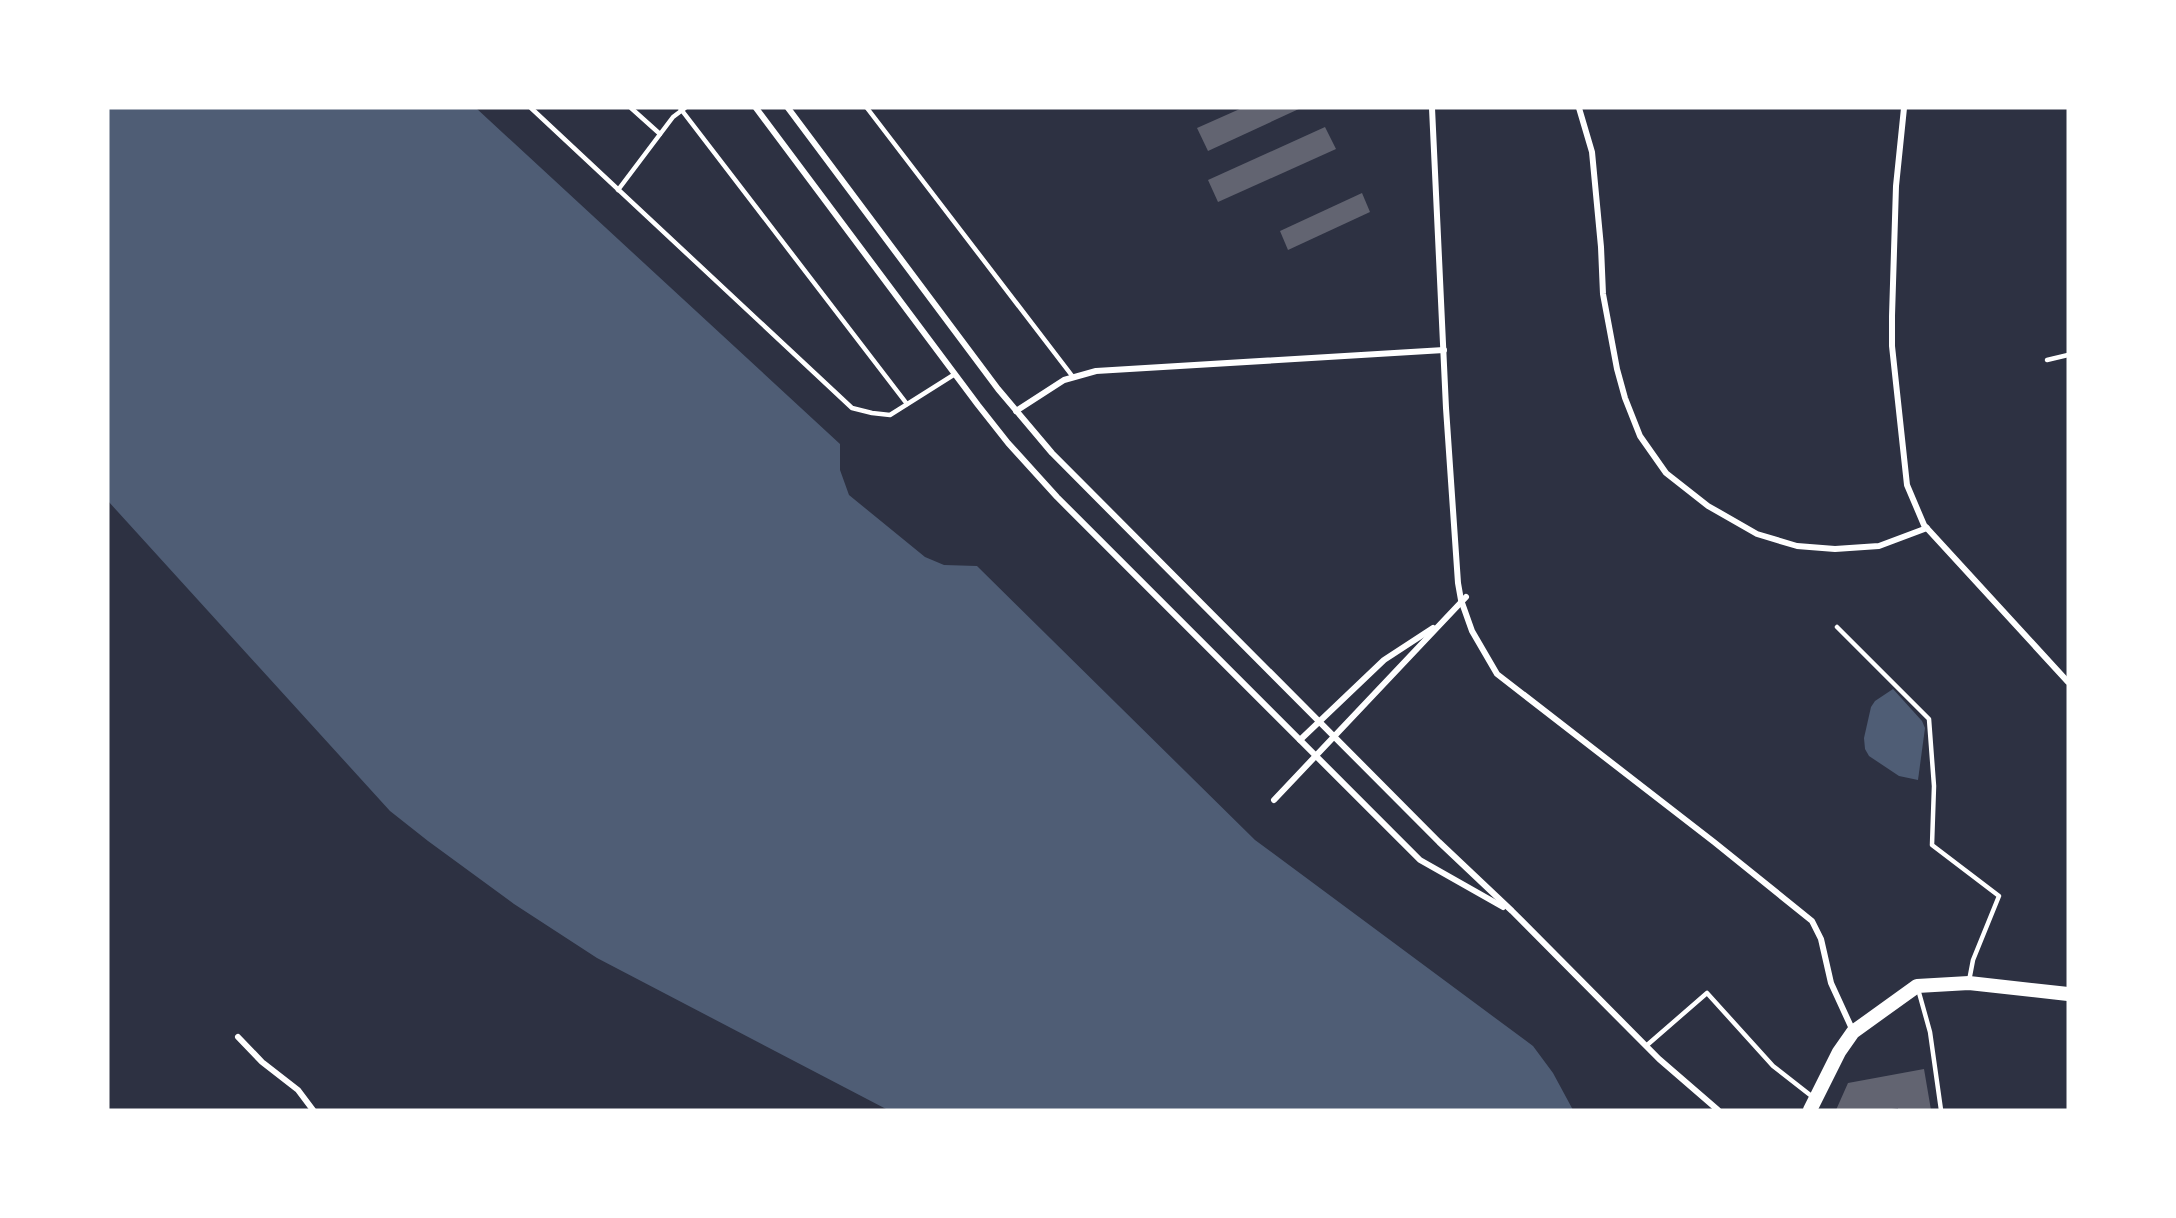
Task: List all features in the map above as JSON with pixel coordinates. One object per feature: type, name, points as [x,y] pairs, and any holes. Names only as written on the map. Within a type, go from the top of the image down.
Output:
[{"type":"main road","points":[[1813,1104],[1839,1052],[1853,1032],[1917,986],[1969,983],[2068,994]]},
{"type":"street","points":[[756,108],[1008,443],[1057,497],[1420,860],[1512,911]]},
{"type":"street","points":[[788,108],[1016,411],[1076,480],[1646,1046],[1718,1110]]},
{"type":"street","points":[[1432,108],[1458,583],[1464,609],[1479,646],[1497,674],[1812,921],[1821,939],[1831,983],[1853,1032]]},
{"type":"street","points":[[1579,108],[1592,152],[1603,294],[1617,369],[1625,398],[1640,436],[1666,473],[1708,506],[1757,534],[1797,546],[1835,549],[1879,546],[1927,528]]},
{"type":"street","points":[[1904,108],[1896,186],[1892,346],[1905,471],[1912,500],[1927,528],[2068,682]]},
{"type":"street","points":[[1016,411],[1064,380],[1096,371],[1444,350]]},
{"type":"street","points":[[1274,800],[1466,597]]},
{"type":"street","points":[[1300,740],[1384,660],[1464,609]]},
{"type":"street","points":[[238,1037],[261,1062],[298,1090],[313,1110]]},
{"type":"lane","points":[[531,108],[852,408],[890,415],[955,374]]},
{"type":"lane","points":[[631,108],[660,134]]},
{"type":"lane","points":[[867,108],[1073,377]]},
{"type":"lane","points":[[618,189],[673,117],[682,109],[907,404]]},
{"type":"lane","points":[[2047,360],[2068,355]]},
{"type":"lane","points":[[1837,627],[1929,719],[1934,786],[1932,845],[1999,896],[1973,960],[1969,983]]},
{"type":"lane","points":[[1917,986],[1929,1032],[1941,1110]]},
{"type":"lane","points":[[1646,1046],[1707,993],[1773,1066],[1813,1104]]},
{"type":"water","points":[[108,108],[476,108],[840,444],[840,470],[849,495],[925,557],[944,565],[977,566],[1255,840],[1533,1046],[1553,1073],[1573,1110],[888,1110],[597,958],[514,904],[390,811],[108,501]]},
{"type":"water","points":[[1893,689],[1922,721],[1925,728],[1918,780],[1899,776],[1869,756],[1865,749],[1864,738],[1871,707],[1875,701]]},
{"type":"building","points":[[1242,108],[1301,108],[1208,151],[1197,128]]},
{"type":"building","points":[[1325,127],[1336,149],[1218,202],[1208,180]]},
{"type":"building","points":[[1362,193],[1370,212],[1288,250],[1280,231]]},
{"type":"building","points":[[1924,1069],[1931,1110],[1898,1110],[1898,1108],[1836,1110],[1848,1083]]}]
